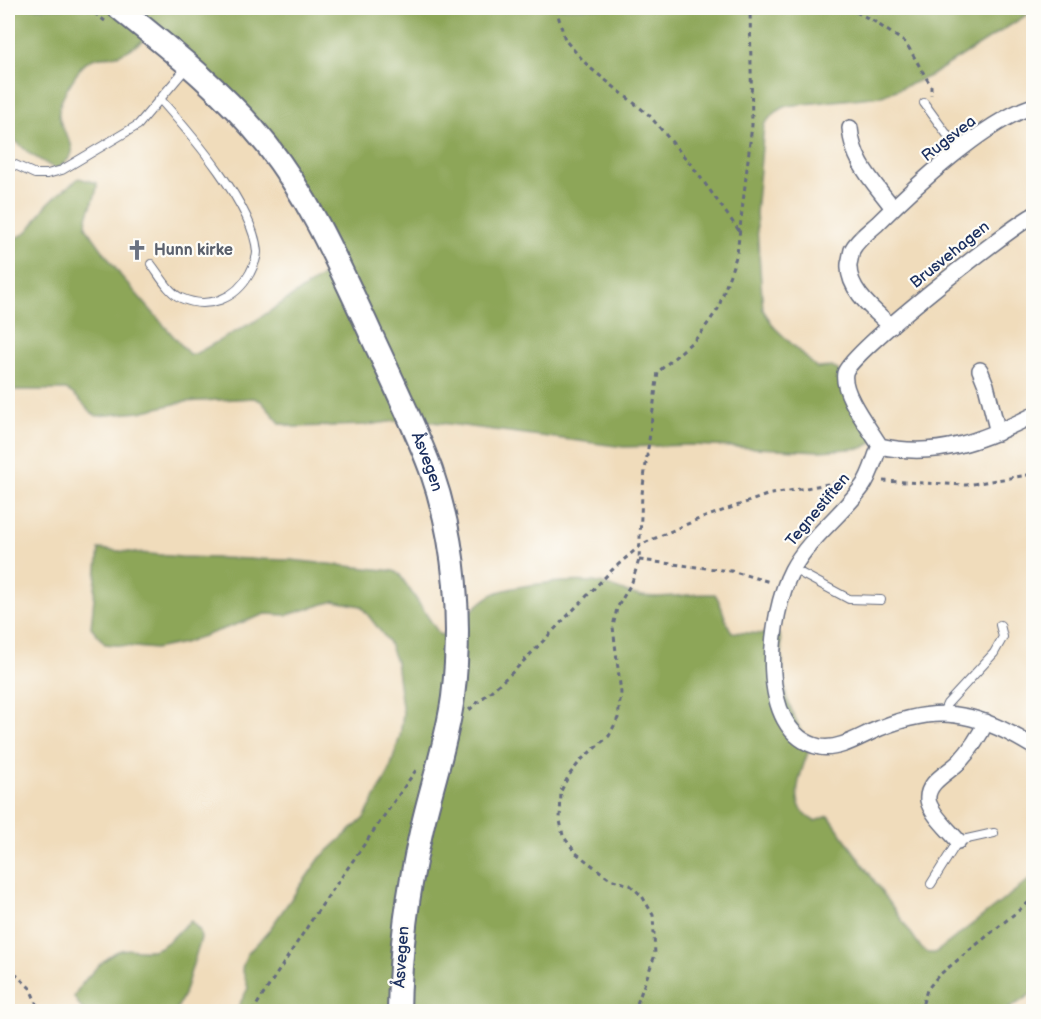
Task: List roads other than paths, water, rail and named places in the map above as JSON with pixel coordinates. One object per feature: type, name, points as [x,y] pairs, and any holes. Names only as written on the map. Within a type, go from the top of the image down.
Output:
[{"type":"main road","name":"Åsvegen","points":[[119,8],[189,64],[225,97],[266,144],[318,220],[402,401],[431,471],[445,521],[455,585],[456,647],[448,725],[407,895],[400,957],[399,1011]]},
{"type":"street","name":"Rugsvea","points":[[891,326],[866,302],[853,283],[849,266],[852,250],[893,208],[959,151],[984,132],[1034,106]]},
{"type":"street","points":[[850,128],[852,148],[859,162],[893,208]]},
{"type":"street","name":"Brusvehagen","points":[[891,326],[969,262],[1034,215]]},
{"type":"street","points":[[891,326],[853,359],[845,371],[845,382],[852,400],[880,446],[904,451],[934,450],[964,445],[998,433],[1034,415]]},
{"type":"street","points":[[980,370],[998,433]]},
{"type":"street","name":"Tegnestiften","points":[[880,446],[867,480],[793,569],[785,585],[776,616],[773,641],[775,695],[782,716],[805,741],[822,747],[850,743],[900,721],[926,713],[965,715],[1012,733],[1034,747]]},
{"type":"street","points":[[958,841],[928,800],[930,791],[966,754],[986,722]]},
{"type":"lane","points":[[13,164],[35,174],[62,170],[138,125],[189,64]]},
{"type":"lane","points":[[151,264],[180,297],[211,303],[221,301],[238,290],[253,268],[257,252],[252,233],[235,196],[197,142],[160,99]]},
{"type":"lane","points":[[924,103],[959,151]]},
{"type":"lane","name":"Tegnestiften","points":[[793,569],[849,599],[881,600]]},
{"type":"lane","points":[[943,713],[947,704],[994,653],[1003,637],[1000,625]]},
{"type":"lane","points":[[931,884],[958,841],[994,832]]},
{"type":"place","name":"Hunn kirke","points":[[137,250]]}]
